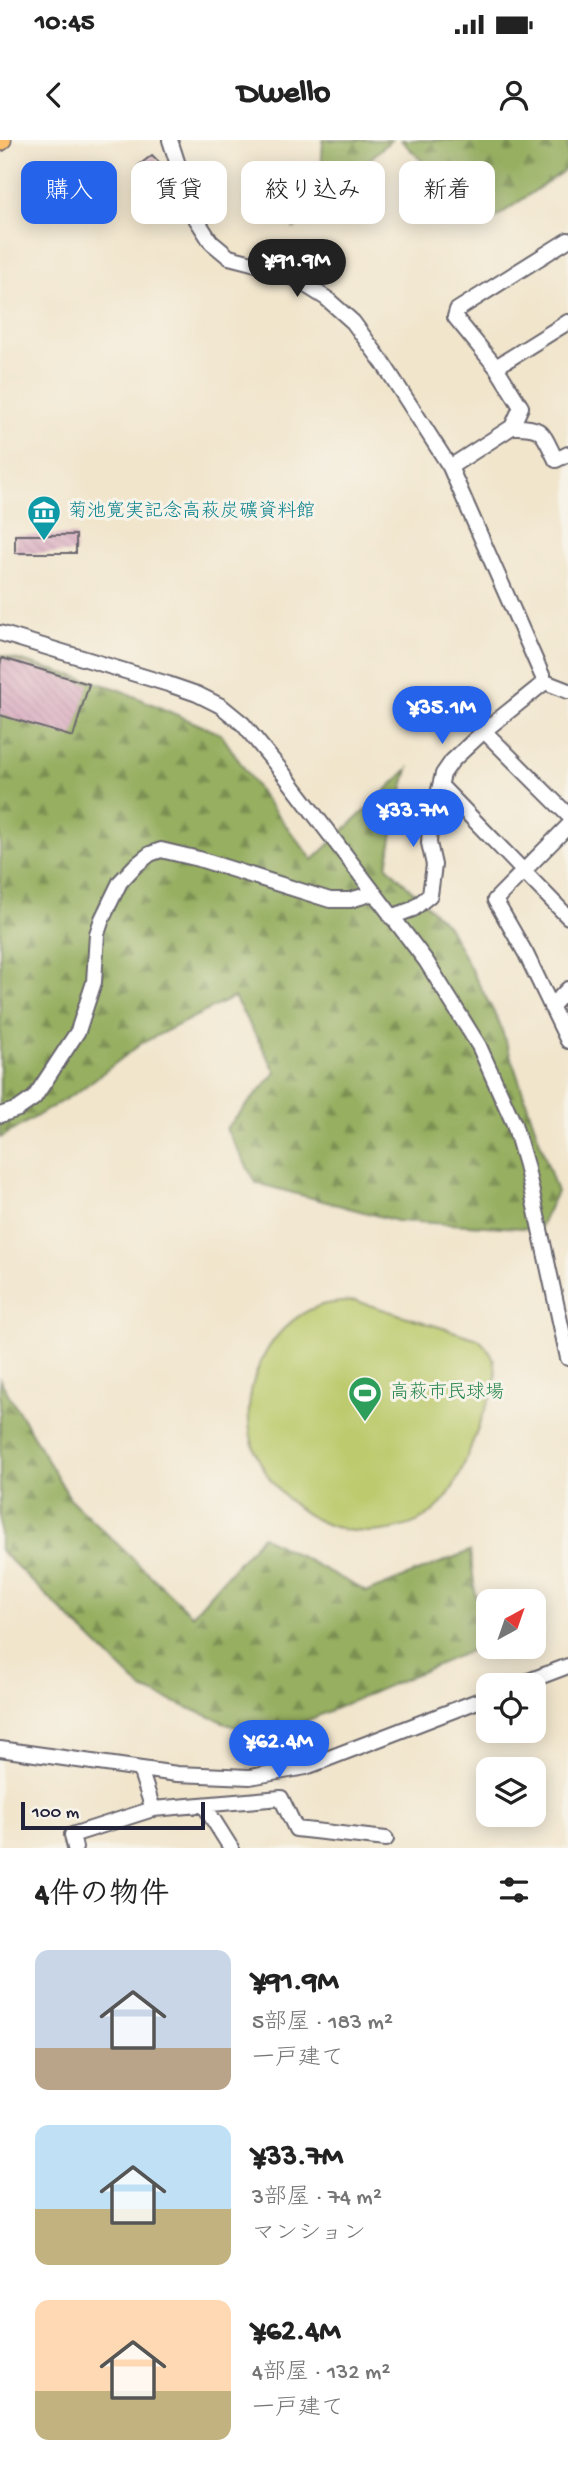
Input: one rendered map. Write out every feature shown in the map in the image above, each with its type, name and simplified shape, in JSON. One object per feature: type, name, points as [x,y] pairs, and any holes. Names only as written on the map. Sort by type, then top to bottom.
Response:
[{"type":"street","points":[[170,140],[195,217],[211,242],[229,257],[283,271],[326,298],[353,322],[383,363],[450,467],[545,682],[568,691]]},
{"type":"street","points":[[512,427],[521,407],[496,367],[455,317],[457,310],[568,240]]},
{"type":"street","points":[[496,367],[568,322]]},
{"type":"street","points":[[450,467],[512,427],[533,426],[541,431],[556,460],[568,454]]},
{"type":"street","points":[[0,633],[197,694],[221,706],[243,724],[262,747],[426,961],[472,1035],[514,1124],[526,1165],[568,1358]]},
{"type":"street","points":[[391,917],[413,909],[430,895],[434,865],[429,843],[430,826],[443,774],[452,761],[484,731],[545,682]]},
{"type":"street","points":[[484,731],[568,815]]},
{"type":"street","points":[[440,785],[568,917]]},
{"type":"street","points":[[568,826],[495,900],[526,954],[568,1041]]},
{"type":"street","points":[[0,1115],[18,1109],[34,1098],[78,1031],[94,982],[97,934],[102,919],[120,882],[150,854],[161,850],[199,859],[330,900],[350,900],[374,893]]},
{"type":"street","points":[[551,1007],[568,989]]},
{"type":"street","points":[[546,1675],[568,1666]]},
{"type":"street","points":[[0,1749],[177,1774],[250,1777],[306,1767],[476,1702]]},
{"type":"street","points":[[140,1769],[153,1809]]},
{"type":"street","points":[[75,1848],[72,1835],[153,1809],[281,1798],[296,1829],[386,1839]]},
{"type":"street","points":[[204,1805],[231,1848]]},
{"type":"green space","points":[[323,140],[391,140],[368,161],[322,161]]},
{"type":"green space","points":[[401,140],[568,140],[568,168],[495,218],[495,161],[422,161]]},
{"type":"green space","points":[[0,655],[115,688],[221,734],[262,795],[313,860],[408,769],[398,805],[387,866],[448,926],[499,1022],[557,1192],[539,1229],[397,1221],[256,1183],[226,1129],[276,1072],[234,997],[142,1043],[79,1091],[0,1138]]},
{"type":"green space","name":"高萩市民球場","points":[[356,1301],[478,1339],[493,1358],[496,1368],[490,1398],[461,1470],[446,1498],[417,1522],[401,1528],[373,1532],[323,1523],[296,1506],[266,1473],[250,1432],[252,1388],[269,1347],[283,1330],[300,1316],[319,1306]]},
{"type":"green space","points":[[0,1380],[71,1500],[192,1615],[262,1536],[367,1592],[470,1551],[476,1598],[476,1649],[264,1739],[142,1689],[0,1550]]},
{"type":"building","points":[[152,155],[158,161],[144,161]]},
{"type":"building","points":[[15,535],[76,535],[76,553],[15,553]]},
{"type":"building","points":[[2,658],[89,684],[73,737],[0,715]]},
{"type":"place","name":"菊池寛実記念高萩炭礦資料館","points":[[44,542]]},
{"type":"place","name":"高萩市民球場","points":[[365,1423]]}]
